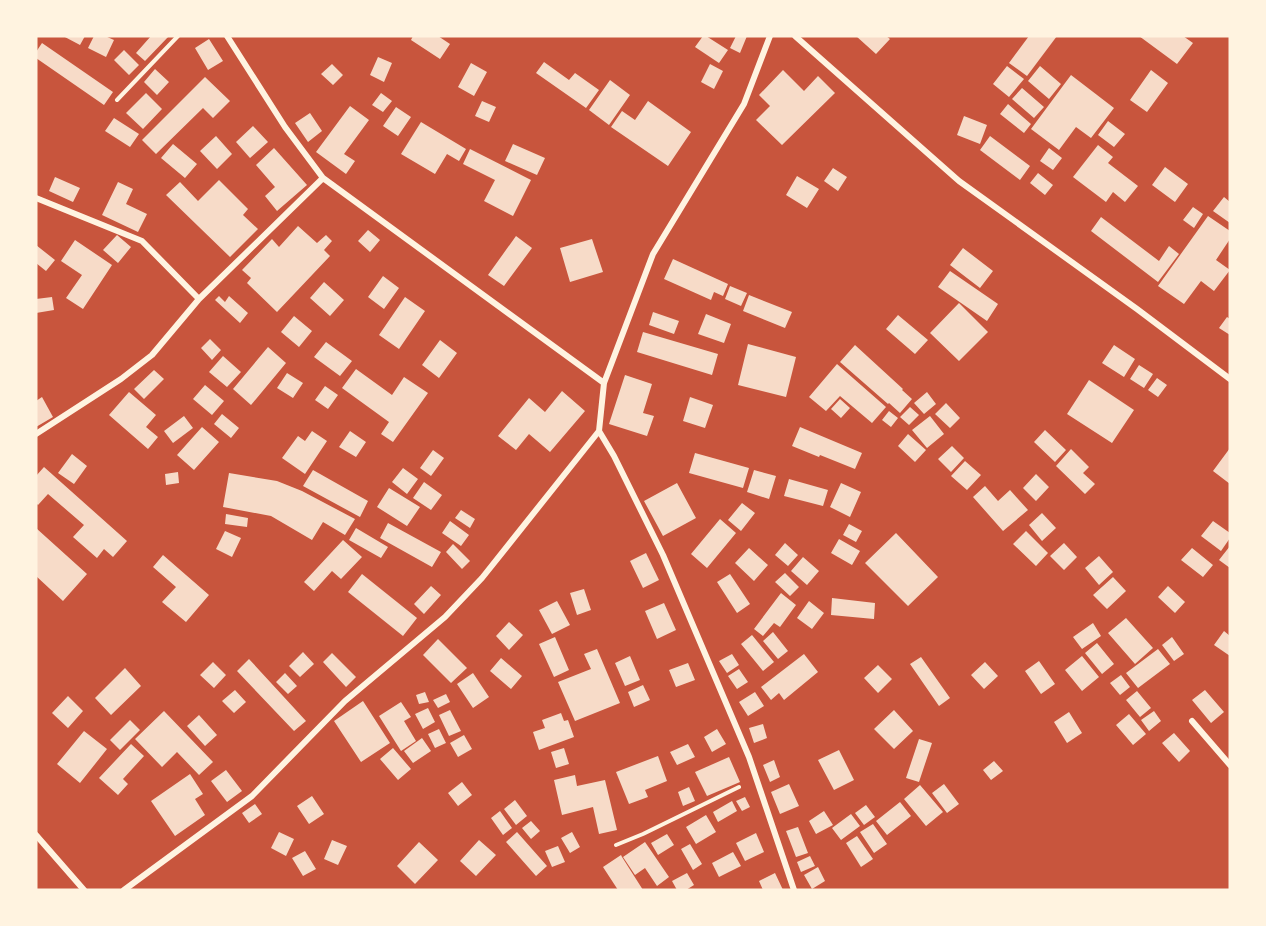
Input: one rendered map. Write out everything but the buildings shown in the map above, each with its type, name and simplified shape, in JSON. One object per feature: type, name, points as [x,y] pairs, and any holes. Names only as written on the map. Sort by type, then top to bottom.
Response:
[{"type":"street","points":[[227,36],[285,128],[322,178],[604,383]]},
{"type":"street","points":[[124,890],[252,796],[345,701],[445,617],[483,578],[599,431],[604,383],[653,254],[744,104],[770,36]]},
{"type":"street","points":[[795,36],[959,182],[1137,309],[1230,379]]},
{"type":"street","points":[[36,434],[121,379],[152,355],[199,299],[322,178]]},
{"type":"street","points":[[36,198],[142,241],[199,299]]},
{"type":"street","points":[[599,431],[614,456],[663,555],[749,757],[794,890]]},
{"type":"street","points":[[1192,721],[1230,765]]},
{"type":"street","points":[[36,835],[84,890]]},
{"type":"path","points":[[117,99],[178,36]]},
{"type":"path","points":[[616,845],[756,779]]}]
